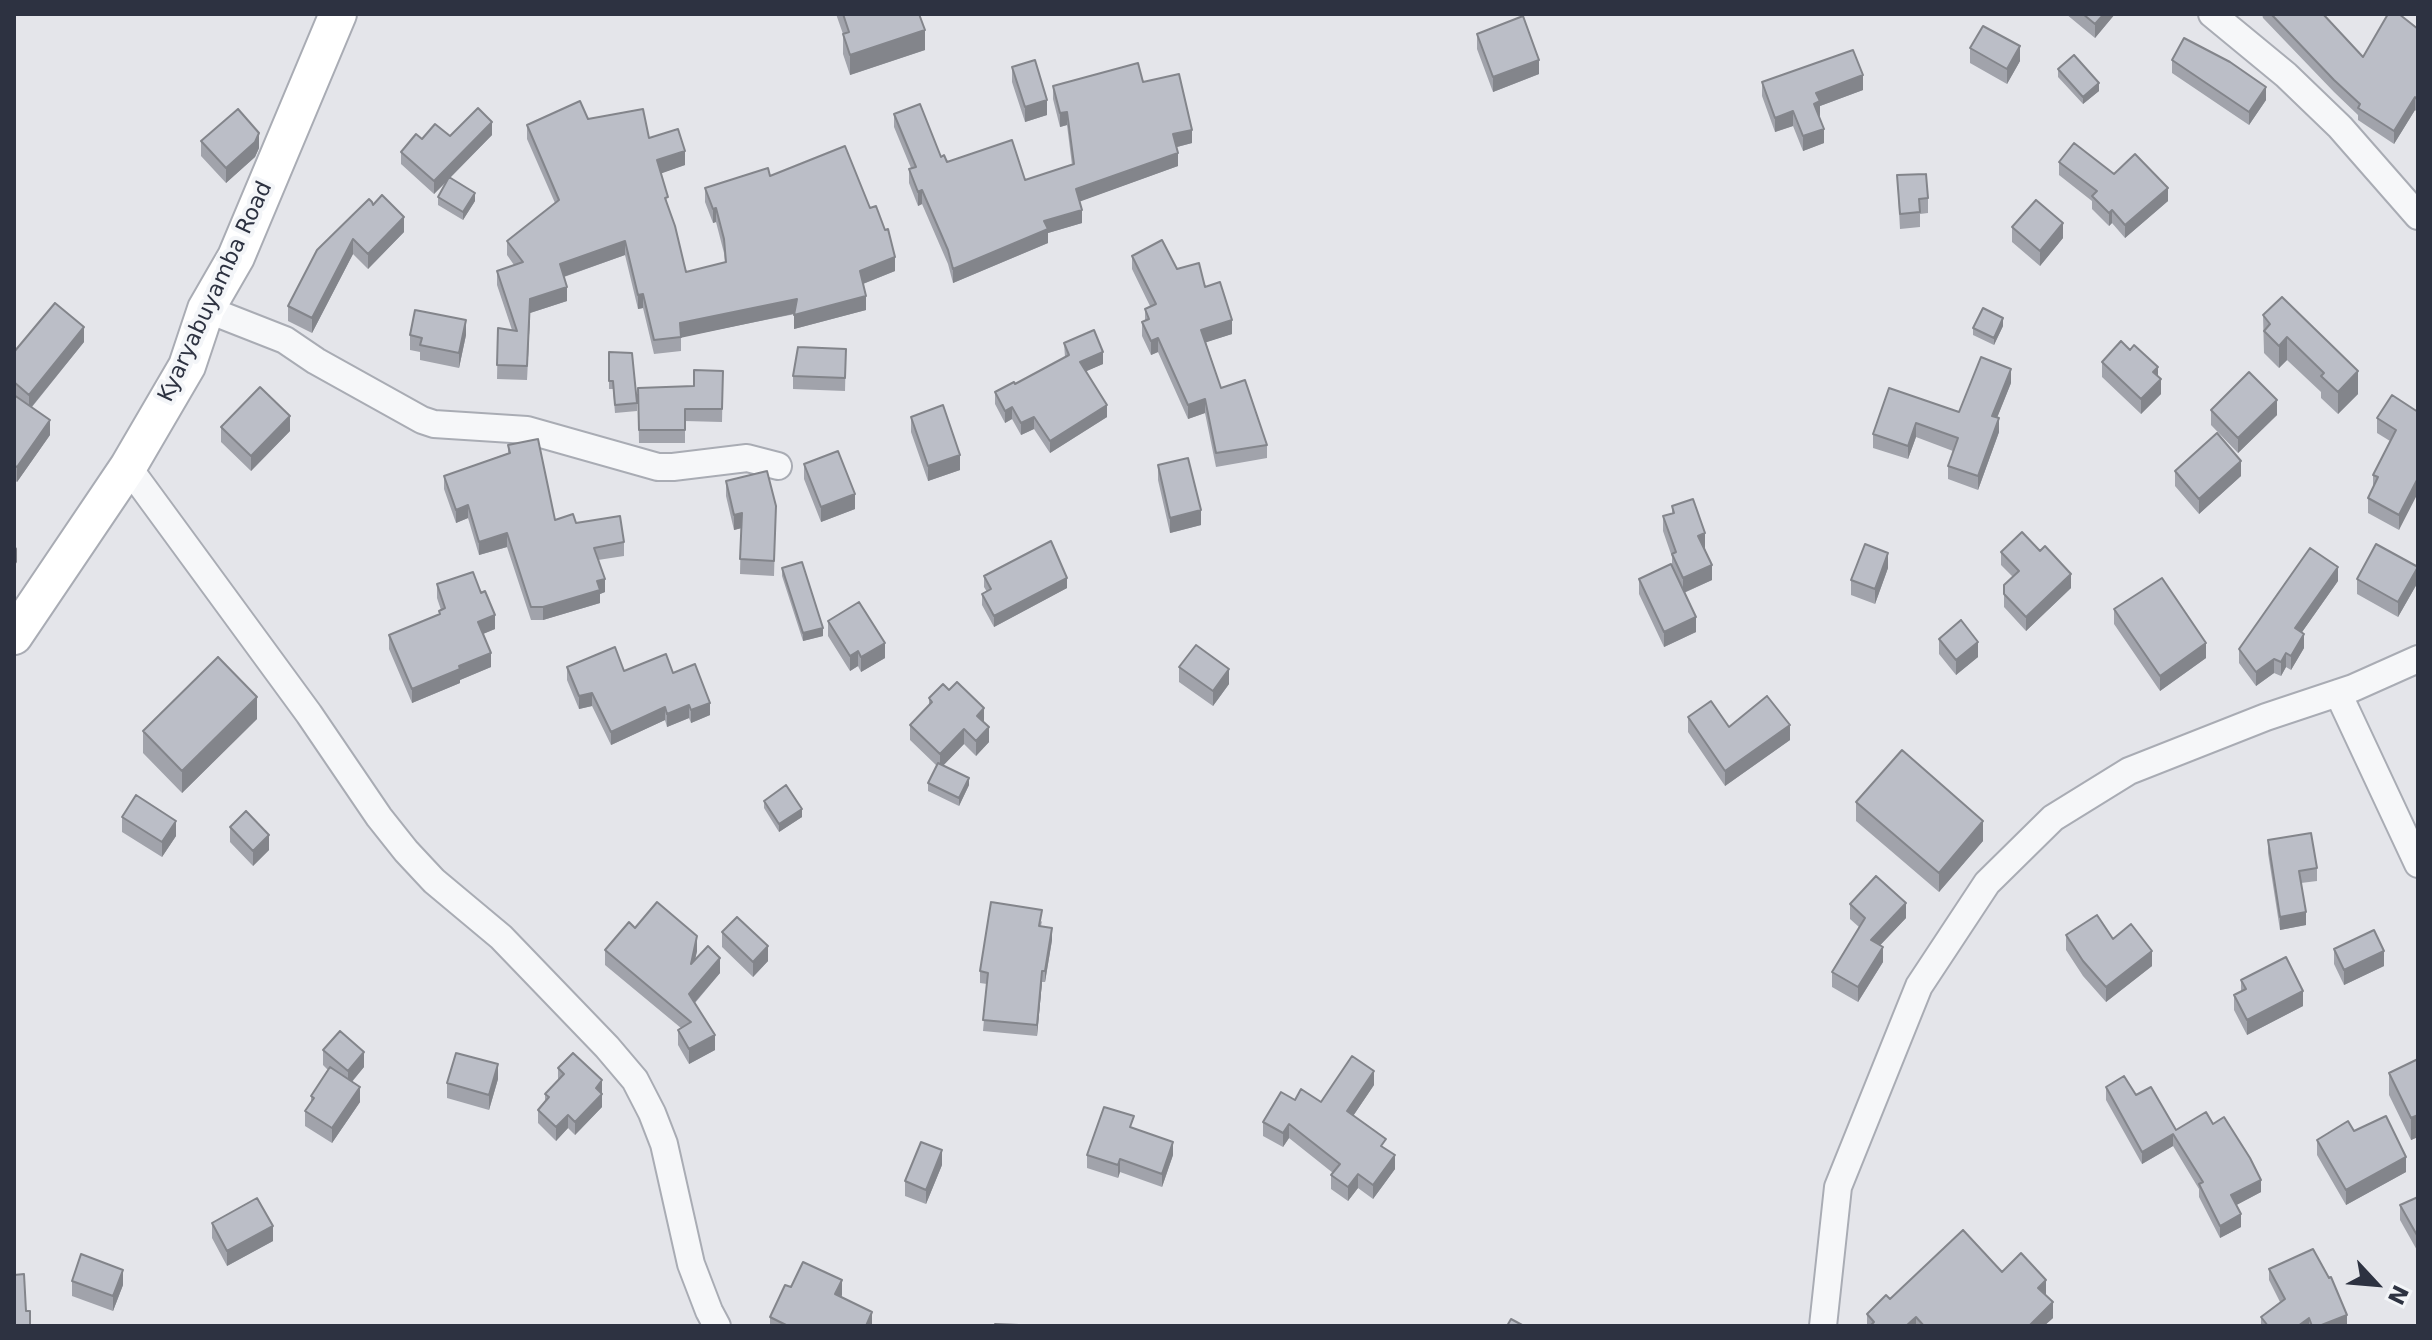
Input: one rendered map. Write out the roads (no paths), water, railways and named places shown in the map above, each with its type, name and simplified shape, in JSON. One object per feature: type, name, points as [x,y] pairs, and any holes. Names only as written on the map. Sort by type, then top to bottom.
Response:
[{"type":"street","name":"Kyaryabuyamba Road","points":[[14,636],[128,467],[187,366],[206,309],[236,257],[338,14]]},
{"type":"street","points":[[2212,14],[2286,75],[2340,127],[2418,216]]},
{"type":"street","points":[[206,309],[285,340],[316,361],[434,424],[527,430],[658,467],[747,458],[778,466]]},
{"type":"street","points":[[128,467],[406,851],[434,881],[501,937],[635,1080],[664,1144],[691,1264],[717,1326]]},
{"type":"street","points":[[1823,1326],[1838,1187],[1919,986],[1987,883],[2053,818],[2129,771],[2266,717],[2338,693],[2418,659]]},
{"type":"street","points":[[2338,693],[2418,864]]}]
